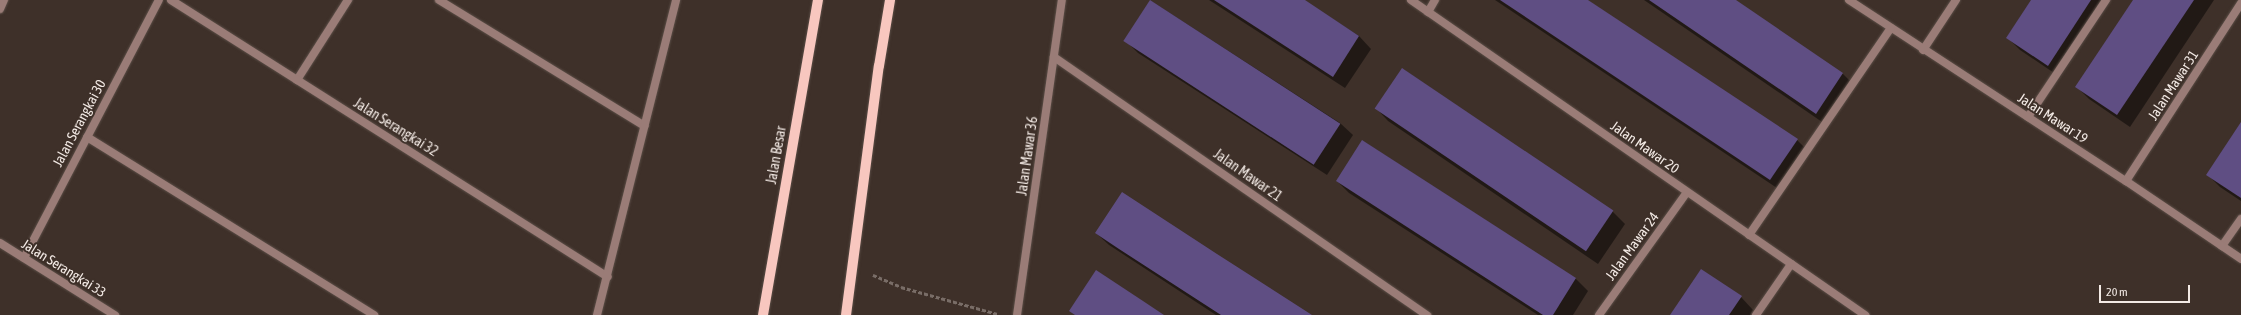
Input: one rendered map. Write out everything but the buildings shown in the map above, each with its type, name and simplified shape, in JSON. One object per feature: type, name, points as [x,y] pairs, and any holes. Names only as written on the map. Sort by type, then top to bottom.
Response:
[{"type":"main road","name":"Jalan Besar","points":[[763,315],[818,0]]},
{"type":"main road","points":[[846,315],[878,66],[890,0]]},
{"type":"street","points":[[0,9],[4,0]]},
{"type":"street","name":"Jalan Serangkai 30","points":[[24,258],[158,0]]},
{"type":"street","name":"Jalan Serangkai 32","points":[[171,0],[608,277]]},
{"type":"street","points":[[297,80],[348,0]]},
{"type":"street","points":[[439,0],[645,126]]},
{"type":"street","points":[[597,315],[608,277],[676,0]]},
{"type":"street","name":"Jalan Mawar 36","points":[[1017,315],[1062,0]]},
{"type":"street","name":"Jalan Mawar 20","points":[[1411,0],[1865,315]]},
{"type":"street","points":[[1428,12],[1435,0]]},
{"type":"street","name":"Jalan Mawar 19","points":[[1849,0],[1923,50],[2126,181],[2241,259]]},
{"type":"street","points":[[1923,50],[1956,0]]},
{"type":"street","points":[[2028,117],[2106,0]]},
{"type":"street","name":"Jalan Mawar 31","points":[[2126,181],[2241,3]]},
{"type":"street","points":[[1749,235],[1891,28]]},
{"type":"street","name":"Jalan Mawar 21","points":[[1054,57],[1427,315]]},
{"type":"street","points":[[87,137],[374,315]]},
{"type":"street","name":"Jalan Mawar 24","points":[[1599,315],[1687,192]]},
{"type":"street","points":[[2222,246],[2241,219]]},
{"type":"street","name":"Jalan Serangkai 33","points":[[0,243],[115,315]]},
{"type":"street","points":[[1756,315],[1791,264]]},
{"type":"path","points":[[852,267],[901,287],[1002,315]]}]
